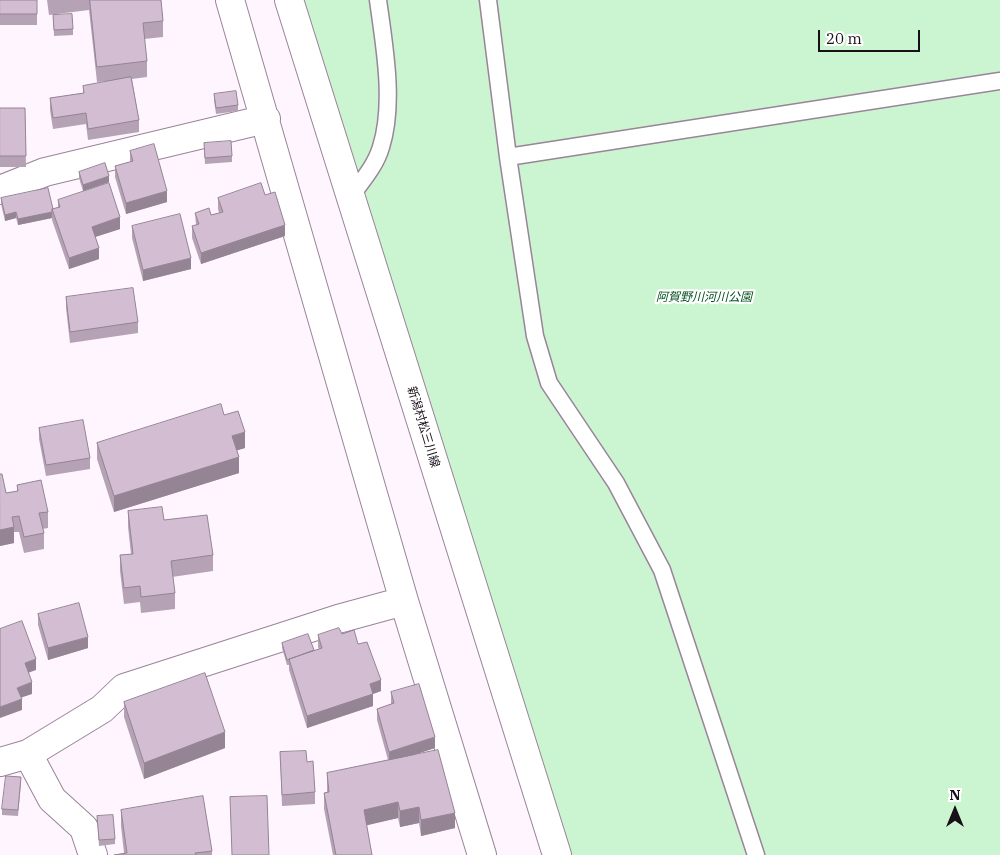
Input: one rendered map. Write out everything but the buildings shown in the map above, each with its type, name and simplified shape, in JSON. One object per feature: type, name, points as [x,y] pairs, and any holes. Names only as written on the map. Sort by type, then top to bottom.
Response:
[{"type":"street","points":[[230,0],[404,601],[482,855]]},
{"type":"street","name":"新潟村松三川線","points":[[289,0],[557,855]]},
{"type":"street","points":[[0,190],[45,172],[266,119]]},
{"type":"street","points":[[0,762],[28,754],[102,709],[124,688],[338,619],[404,601]]},
{"type":"street","points":[[28,754],[52,799],[84,828],[92,855]]},
{"type":"lane","points":[[351,196],[372,166],[382,146],[387,108],[385,55],[378,0]]},
{"type":"lane","points":[[488,0],[508,157],[535,336],[549,383],[616,483],[662,570],[756,855]]},
{"type":"lane","points":[[508,157],[1000,81]]},
{"type":"green space","name":"阿賀野川河川公園","points":[[289,0],[1000,0],[1000,855],[571,855],[469,532]]}]
